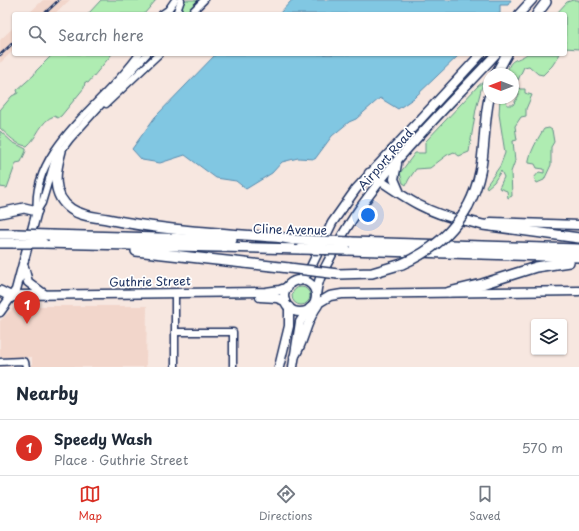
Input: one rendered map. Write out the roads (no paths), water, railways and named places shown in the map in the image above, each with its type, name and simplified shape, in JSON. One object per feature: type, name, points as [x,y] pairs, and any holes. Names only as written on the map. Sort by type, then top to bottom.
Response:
[{"type":"highway","points":[[538,12],[547,1]]},
{"type":"highway","points":[[499,68],[506,56]]},
{"type":"highway","points":[[81,244],[338,274],[372,273],[402,264],[422,254],[441,240],[454,226],[468,206],[476,189],[482,167],[488,104]]},
{"type":"highway","points":[[61,152],[55,174],[56,185],[63,201],[76,212],[158,228],[295,240]]},
{"type":"highway","points":[[0,213],[24,208],[37,211]]},
{"type":"highway","points":[[468,221],[483,225],[579,238]]},
{"type":"highway","name":"Cline Avenue","points":[[0,234],[16,239],[81,244],[301,249],[349,246],[579,249]]},
{"type":"highway","name":"Cline Avenue","points":[[0,244],[16,239],[49,235],[264,241],[295,240],[349,246],[579,257]]},
{"type":"highway","points":[[448,292],[482,284],[536,267],[579,261]]},
{"type":"highway","points":[[0,291],[12,297]]},
{"type":"main road","points":[[521,12],[532,0]]},
{"type":"main road","name":"Airport Road","points":[[300,281],[308,273],[336,216],[369,173],[479,56]]},
{"type":"main road","name":"Airport Road","points":[[318,298],[320,278],[345,229],[380,180],[494,56]]},
{"type":"main road","points":[[399,160],[394,172],[394,179],[402,195]]},
{"type":"main road","points":[[369,173],[402,195],[434,213],[468,221],[579,226]]},
{"type":"main road","points":[[0,312],[16,290],[37,211]]},
{"type":"main road","points":[[23,262],[28,282],[44,294]]},
{"type":"main road","points":[[279,367],[289,326],[285,292],[292,283],[300,281],[311,285],[318,298]]},
{"type":"main road","name":"Guthrie Street","points":[[12,297],[24,300],[83,296],[266,292],[288,287]]},
{"type":"main road","points":[[293,367],[300,322],[308,309],[318,298],[342,294],[579,291]]},
{"type":"main road","name":"Guthrie Street","points":[[12,297],[44,294],[175,298],[268,297],[287,304]]},
{"type":"main road","points":[[294,357],[298,352],[308,320],[318,298]]},
{"type":"main road","points":[[287,304],[298,312],[308,309]]},
{"type":"street","points":[[165,12],[175,0]]},
{"type":"street","points":[[177,12],[180,0]]},
{"type":"street","points":[[192,12],[204,0]]},
{"type":"street","points":[[198,12],[209,0]]},
{"type":"street","points":[[37,211],[36,201],[44,172],[55,149],[138,56]]},
{"type":"street","points":[[37,211],[42,203],[53,162],[84,124],[145,56]]},
{"type":"street","points":[[84,124],[140,74],[157,56]]},
{"type":"street","points":[[175,298],[175,367]]},
{"type":"street","points":[[175,332],[233,332],[234,367]]},
{"type":"street","points":[[0,362],[26,364]]},
{"type":"water","points":[[292,0],[511,0],[508,5],[500,5],[500,12],[281,12]]},
{"type":"water","points":[[214,56],[458,56],[414,98],[398,109],[380,98],[356,119],[349,122],[332,136],[315,159],[298,158],[282,162],[272,173],[246,189],[236,181],[216,178],[185,155],[160,163],[142,160],[132,149],[155,117]]},
{"type":"railway","points":[[46,12],[59,0]]},
{"type":"railway","points":[[0,55],[12,44]]},
{"type":"place","name":"Speedy Wash","points":[[27,324]]}]
